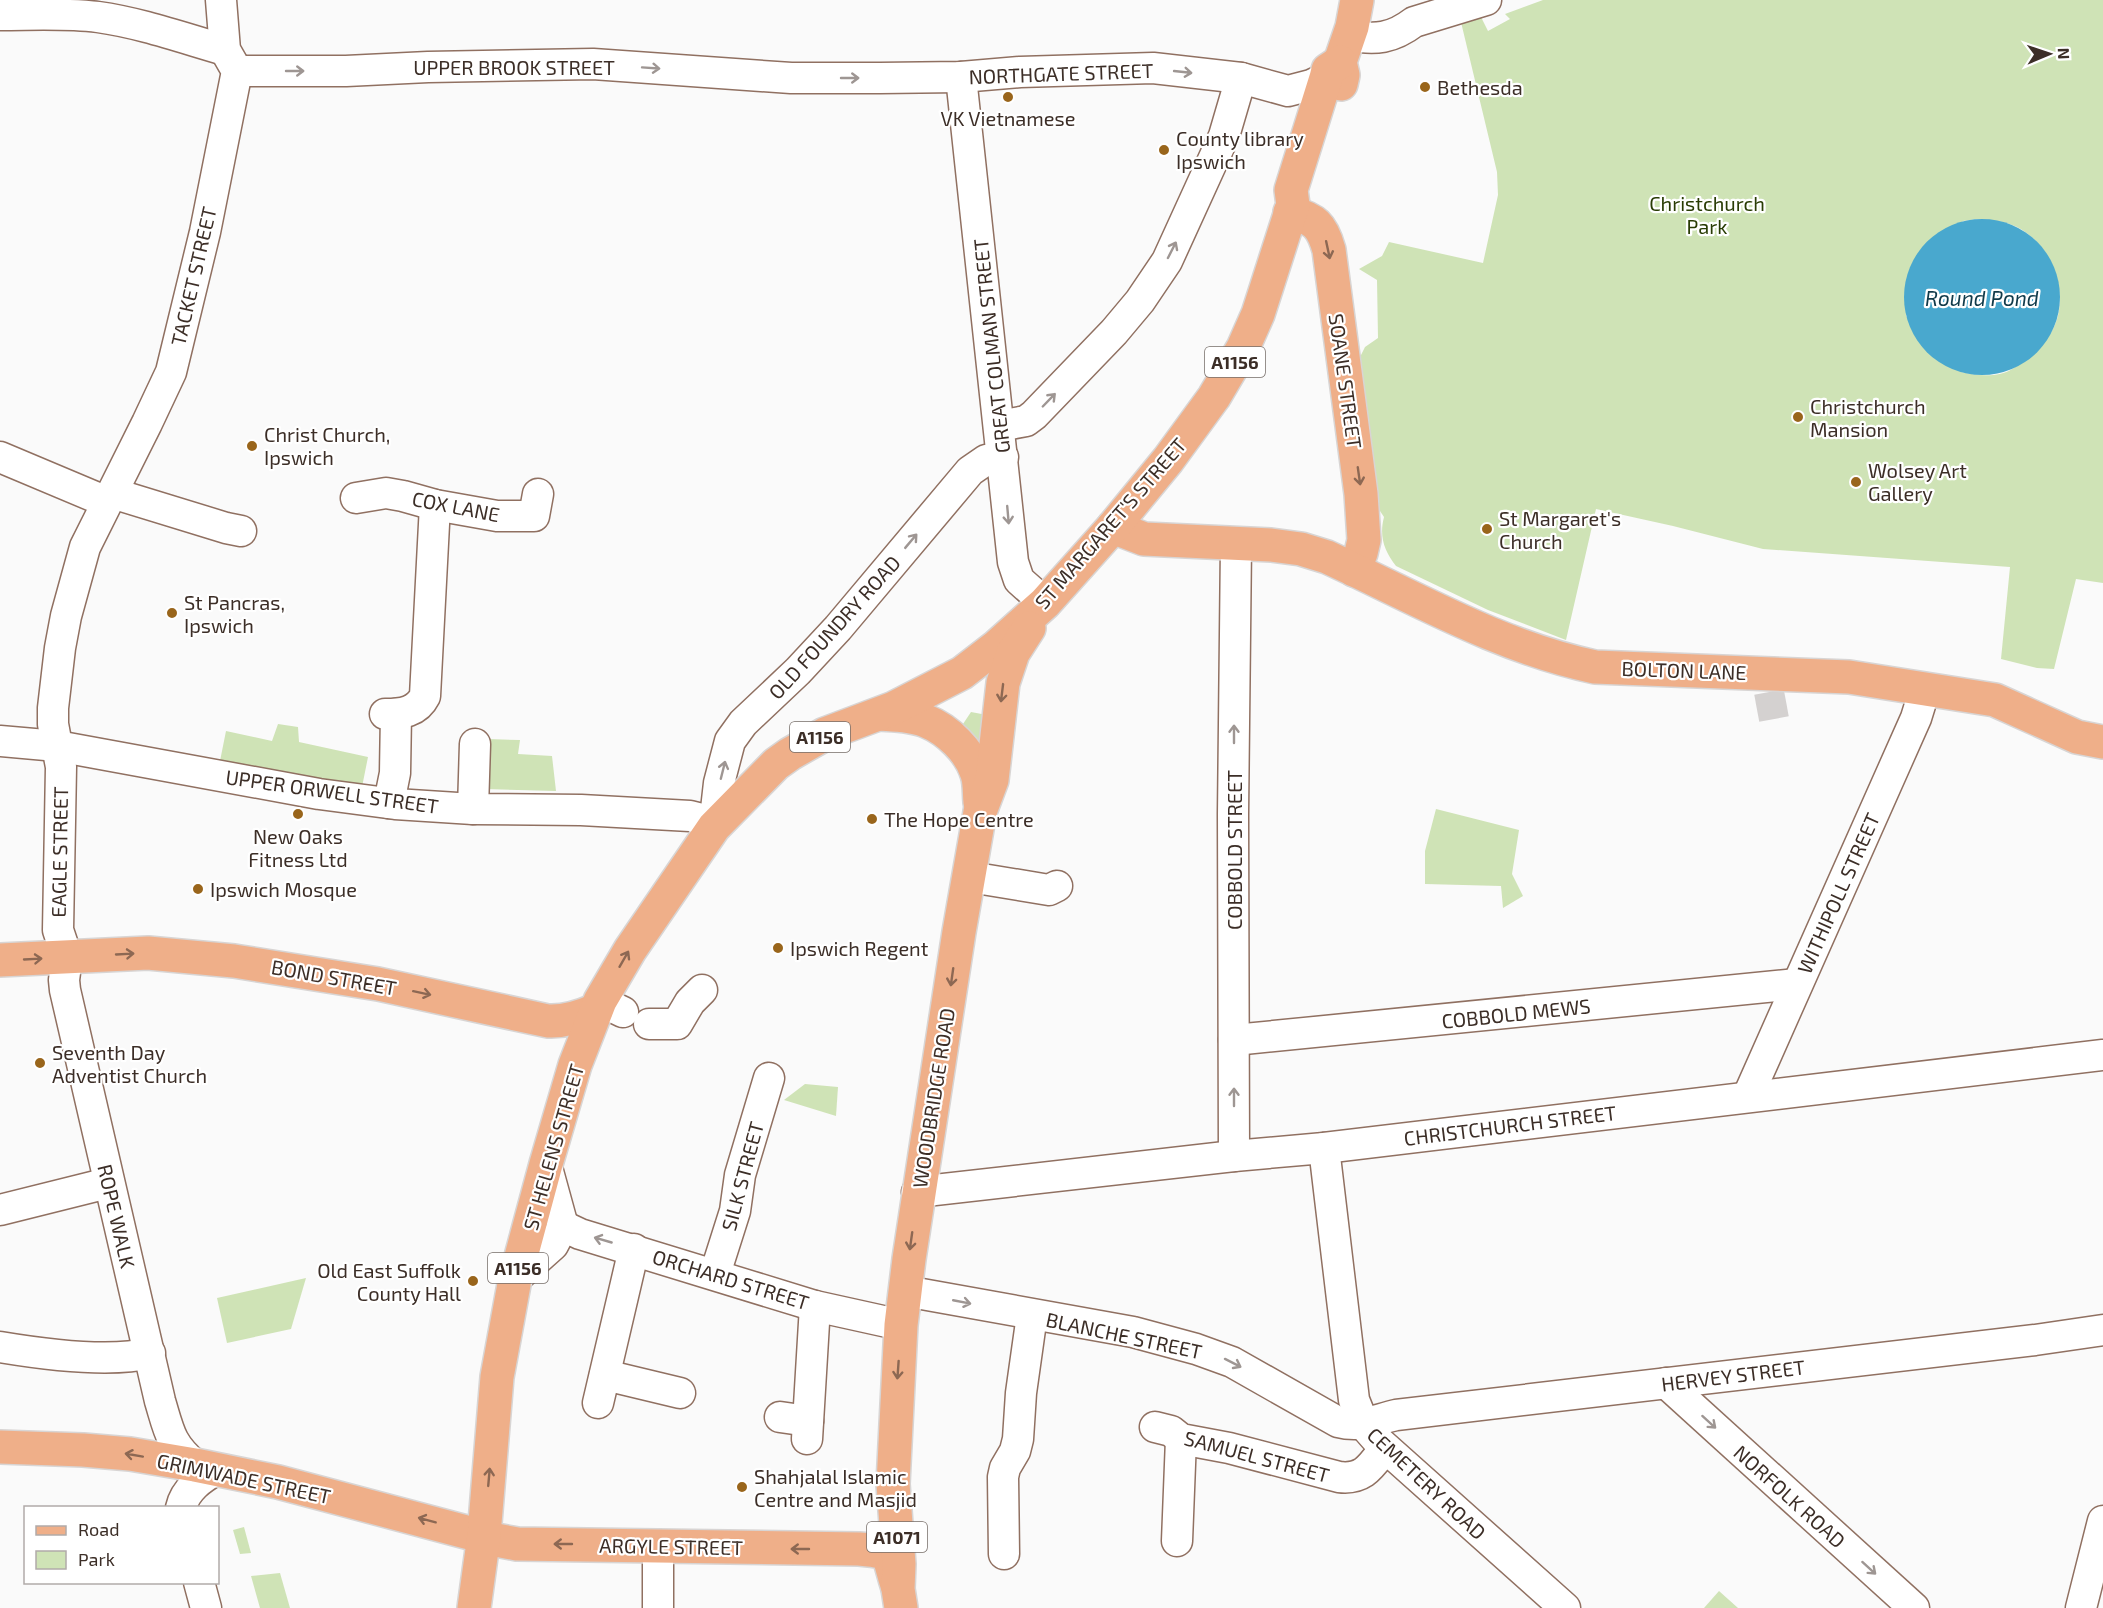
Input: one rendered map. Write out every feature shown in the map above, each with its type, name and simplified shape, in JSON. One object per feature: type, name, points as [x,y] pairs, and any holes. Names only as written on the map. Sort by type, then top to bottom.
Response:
[{"type":"main road","name":"A1156","points":[[1291,209],[1304,199],[1343,75],[1346,36]]},
{"type":"main road","name":"ST MARGARET'S STREET","points":[[714,827],[766,773],[790,754],[825,734],[880,714],[962,673],[997,646],[1045,603],[1113,527],[1168,460],[1214,397],[1243,348],[1258,314],[1291,209]]},
{"type":"main road","name":"SOANE STREET","points":[[1291,209],[1313,221],[1322,229],[1329,250],[1361,494],[1364,540],[1354,570]]},
{"type":"main road","name":"BOLTON LANE","points":[[1113,527],[1144,539],[1271,545],[1301,549],[1327,557],[1478,628],[1563,660],[1595,667],[1768,682],[1849,677],[1995,700],[2101,748]]},
{"type":"main road","name":"WOODBRIDGE ROAD","points":[[900,1599],[893,1484],[901,1325],[917,1192],[980,812],[992,780],[1003,683],[1013,653],[1045,603]]},
{"type":"main road","name":"A1156","points":[[880,714],[925,720],[943,730],[960,746],[969,756],[977,773],[980,812]]},
{"type":"main road","name":"ST HELENS STREET","points":[[474,1608],[484,1535],[497,1377],[515,1279],[575,1065],[617,1012],[630,950],[714,827]]},
{"type":"main road","name":"BOND STREET","points":[[0,960],[148,953],[234,961],[378,984],[548,1021],[617,1012]]},
{"type":"main road","name":"GRIMWADE STREET","points":[[0,1447],[83,1449],[130,1454],[206,1467],[278,1482],[484,1535]]},
{"type":"main road","points":[[859,1549],[887,1527],[890,1521],[893,1484]]},
{"type":"main road","name":"ARGYLE STREET","points":[[484,1535],[517,1544],[859,1549]]},
{"type":"main road","name":"A1071","points":[[859,1549],[886,1553],[900,1599]]},
{"type":"street","name":"TACKET STREET","points":[[57,746],[53,724],[54,689],[66,616],[85,547],[171,372],[206,232],[231,60],[221,0]]},
{"type":"street","points":[[1346,36],[1383,38],[1405,29],[1414,22],[1486,0]]},
{"type":"street","name":"UPPER BROOK STREET","points":[[0,15],[97,17],[141,25],[231,60],[346,71],[417,67],[593,64],[791,78]]},
{"type":"street","name":"NORTHGATE STREET","points":[[791,78],[961,77],[1020,72],[1153,68],[1241,78],[1288,91],[1311,86],[1346,36]]},
{"type":"street","name":"GREAT COLMAN STREET","points":[[961,77],[1015,571],[1024,586],[1045,603]]},
{"type":"street","points":[[999,426],[1026,421],[1034,415],[1114,332],[1152,284],[1176,242],[1224,136],[1241,78]]},
{"type":"street","points":[[0,457],[109,497],[241,531]]},
{"type":"street","name":"OLD FOUNDRY ROAD","points":[[714,827],[719,783],[730,741],[742,723],[798,671],[838,628],[970,471],[986,460],[1003,457]]},
{"type":"street","name":"COX LANE","points":[[356,498],[386,493],[435,506],[502,517],[534,516],[538,494]]},
{"type":"street","points":[[389,803],[395,772],[391,714],[413,710],[425,696],[435,506]]},
{"type":"street","name":"COBBOLD STREET","points":[[1234,1156],[1233,814],[1236,544]]},
{"type":"street","name":"WITHIPOLL STREET","points":[[1748,1096],[1916,718],[1925,689]]},
{"type":"street","name":"UPPER ORWELL STREET","points":[[0,741],[57,746],[319,794],[389,803],[473,809],[581,810],[690,816],[702,819],[714,827]]},
{"type":"street","points":[[473,809],[475,744]]},
{"type":"street","name":"EAGLE STREET","points":[[57,746],[61,778],[58,930],[67,957]]},
{"type":"street","points":[[970,877],[1049,890],[1057,886]]},
{"type":"street","name":"ROPE WALK","points":[[67,957],[65,990],[108,1183],[169,1432],[177,1448],[206,1467]]},
{"type":"street","name":"COBBOLD MEWS","points":[[1234,1040],[1797,984]]},
{"type":"street","points":[[617,1012],[677,1024],[690,1002],[702,990]]},
{"type":"street","name":"CHRISTCHURCH STREET","points":[[917,1192],[1324,1148],[2103,1055]]},
{"type":"street","name":"SILK STREET","points":[[715,1274],[735,1211],[740,1175],[769,1078]]},
{"type":"street","name":"CEMETERY ROAD","points":[[1324,1148],[1354,1400],[1364,1425],[1385,1448],[1565,1608]]},
{"type":"street","points":[[515,1279],[554,1245],[563,1226],[546,1164]]},
{"type":"street","points":[[0,1210],[108,1183]]},
{"type":"street","name":"ORCHARD STREET","points":[[563,1226],[580,1234],[815,1306],[901,1325]]},
{"type":"street","points":[[634,1249],[602,1389],[680,1393]]},
{"type":"street","name":"BLANCHE STREET","points":[[905,1291],[1133,1332],[1196,1349],[1232,1362],[1338,1422],[1364,1425]]},
{"type":"street","points":[[798,1426],[815,1306]]},
{"type":"street","points":[[1004,1554],[1003,1477],[1018,1439],[1021,1393],[1032,1315]]},
{"type":"street","name":"HERVEY STREET","points":[[1364,1425],[1396,1415],[2036,1340],[2103,1330]]},
{"type":"street","points":[[0,1347],[129,1359],[153,1366]]},
{"type":"street","name":"NORFOLK ROAD","points":[[1666,1383],[1914,1608]]},
{"type":"street","name":"SAMUEL STREET","points":[[1155,1427],[1171,1431],[1181,1439],[1229,1448],[1339,1477],[1351,1478],[1365,1471],[1385,1448]]},
{"type":"street","points":[[1177,1541],[1181,1439]]},
{"type":"street","points":[[182,1506],[190,1489],[203,1477],[206,1467]]},
{"type":"street","points":[[2090,1593],[2103,1521]]},
{"type":"street","points":[[658,1545],[658,1608]]},
{"type":"street","points":[[200,1584],[206,1608]]},
{"type":"green space","name":"Christchurch Park","points":[[1543,0],[2103,0],[2103,583],[2076,579],[2054,669],[2037,668],[2001,659],[2010,567],[1763,549],[1596,509],[1566,640],[1488,610],[1396,566],[1388,555],[1382,537],[1384,517],[1378,508],[1359,359],[1365,347],[1378,338],[1377,280],[1359,269],[1382,256],[1389,242],[1483,263],[1498,195],[1497,172],[1460,18],[1478,11],[1488,31],[1510,19],[1505,14]],"holes":[[[1977,219],[2002,222],[2017,227],[2040,245],[2055,271],[2060,300],[2053,329],[2046,338],[2014,368],[1988,375],[1961,372],[1906,316],[1905,289],[1963,221]]]},
{"type":"green space","points":[[971,712],[987,715],[982,748],[961,727]]},
{"type":"green space","points":[[278,724],[298,727],[299,742],[368,757],[362,787],[220,761],[226,731],[272,741]]},
{"type":"green space","points":[[488,739],[520,740],[518,754],[552,756],[556,791],[486,789]]},
{"type":"green space","points":[[1436,809],[1519,830],[1512,874],[1523,896],[1503,908],[1501,886],[1425,884],[1425,851]]},
{"type":"green space","points":[[805,1084],[838,1087],[836,1116],[784,1100]]},
{"type":"green space","points":[[306,1278],[291,1329],[227,1343],[217,1298]]},
{"type":"green space","points":[[244,1527],[251,1553],[240,1554],[233,1530]]},
{"type":"green space","points":[[280,1573],[290,1608],[260,1608],[251,1576]]},
{"type":"green space","points":[[1719,1591],[1738,1608],[1704,1608]]},
{"type":"water","name":"Round Pond","points":[[1982,219],[2012,225],[2037,242],[2054,267],[2060,297],[2054,327],[2037,352],[2012,369],[1982,375],[1952,369],[1927,352],[1910,327],[1904,297],[1910,267],[1927,242],[1952,225]]},
{"type":"tunnel","points":[[1769,692],[1774,719]]},
{"type":"place","name":"Bethesda","points":[[1425,87]]},
{"type":"place","name":"VK Vietnamese","points":[[1008,97]]},
{"type":"place","name":"County library Ipswich","points":[[1164,150]]},
{"type":"place","name":"Christchurch Mansion","points":[[1798,417]]},
{"type":"place","name":"Christ Church, Ipswich","points":[[252,446]]},
{"type":"place","name":"Wolsey Art Gallery","points":[[1856,482]]},
{"type":"place","name":"St Margaret's Church","points":[[1487,529]]},
{"type":"place","name":"St Pancras, Ipswich","points":[[172,613]]},
{"type":"place","name":"New Oaks Fitness Ltd","points":[[298,814]]},
{"type":"place","name":"The Hope Centre","points":[[872,819]]},
{"type":"place","name":"Ipswich Mosque","points":[[198,889]]},
{"type":"place","name":"Ipswich Regent","points":[[778,948]]},
{"type":"place","name":"Seventh Day Adventist Church","points":[[40,1063]]},
{"type":"place","name":"Old East Suffolk County Hall","points":[[473,1281]]},
{"type":"place","name":"Shahjalal Islamic Centre and Masjid","points":[[742,1487]]}]
